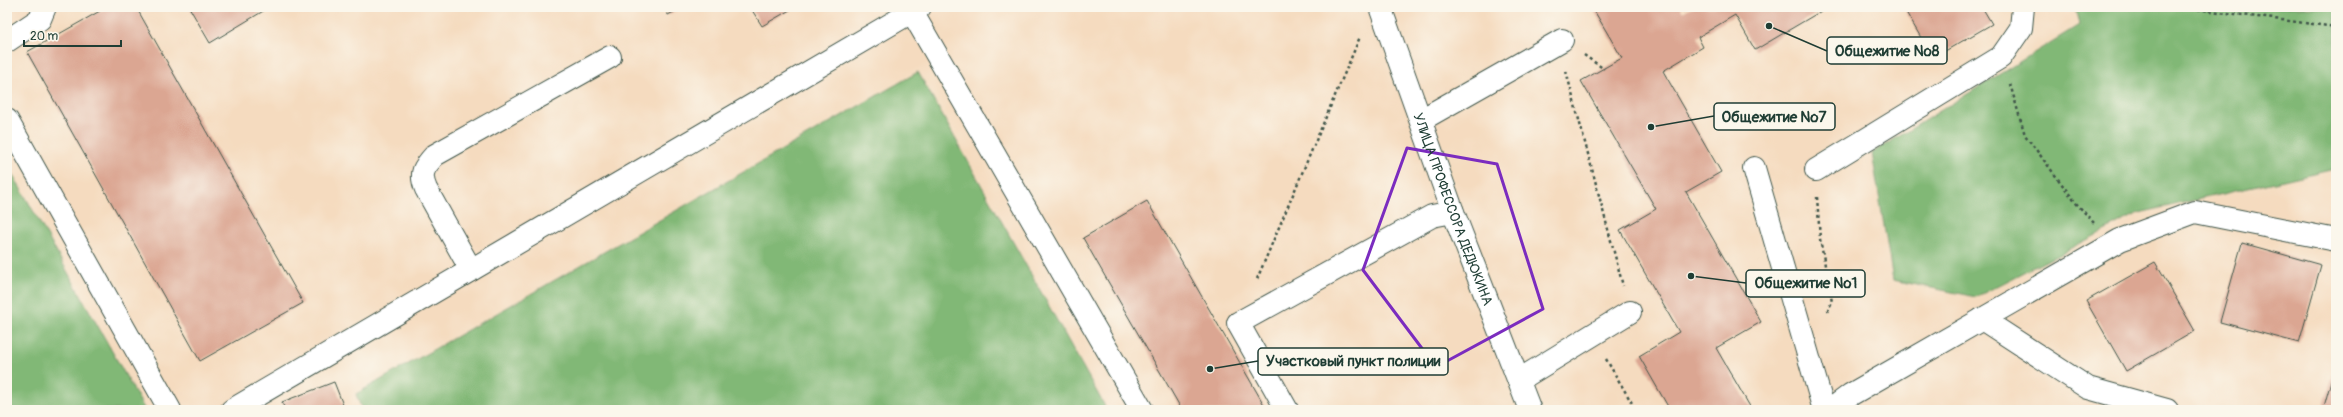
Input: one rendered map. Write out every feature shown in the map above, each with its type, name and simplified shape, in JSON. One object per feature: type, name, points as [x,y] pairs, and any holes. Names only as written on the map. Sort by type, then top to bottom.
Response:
[{"type":"street","points":[[7,41],[40,19],[45,7]]},
{"type":"street","name":"УЛИЦА ПРОФЕССОРА ДЕДЮКИНА","points":[[1380,7],[1453,212],[1530,410]]},
{"type":"street","points":[[1816,170],[2001,57],[2021,28],[2023,7]]},
{"type":"street","points":[[232,410],[265,402],[471,270],[916,9],[1142,410]]},
{"type":"street","points":[[1421,120],[1562,40]]},
{"type":"street","points":[[471,270],[426,189],[421,178],[424,167],[435,155],[610,57]]},
{"type":"street","points":[[7,120],[170,410]]},
{"type":"street","points":[[1754,168],[1824,410]]},
{"type":"street","points":[[1287,410],[1238,323],[1432,216],[1453,212]]},
{"type":"street","points":[[1830,410],[1850,395],[2113,244],[2195,212],[2336,240]]},
{"type":"street","points":[[1519,380],[1630,312]]},
{"type":"street","points":[[1982,319],[2088,388],[2167,410]]},
{"type":"path","points":[[2180,7],[2336,27]]},
{"type":"path","points":[[1238,323],[1363,32]]},
{"type":"path","points":[[1562,40],[1566,69],[1630,312]]},
{"type":"path","points":[[2001,57],[2025,135],[2076,203],[2113,244]]},
{"type":"path","points":[[1816,170],[1820,239],[1832,302],[1826,315]]},
{"type":"path","points":[[1592,334],[1636,410]]},
{"type":"highlighted area","points":[[1407,148],[1497,164],[1543,309],[1436,367],[1363,270]]},
{"type":"green space","points":[[2075,7],[2336,7],[2336,168],[2139,213],[1976,297],[1893,280],[1872,153],[2079,25]]},
{"type":"green space","points":[[918,72],[1107,410],[362,410],[356,394]]},
{"type":"green space","points":[[7,164],[145,410],[7,410]]},
{"type":"building","points":[[107,7],[136,7],[303,303],[200,361],[27,52]]},
{"type":"building","points":[[189,7],[270,7],[210,43]]},
{"type":"building","points":[[664,7],[683,7],[668,15]]},
{"type":"building","points":[[750,7],[795,7],[762,26]]},
{"type":"building","points":[[1592,7],[1680,7],[1683,12],[1691,7],[1828,7],[1755,50],[1735,15],[1698,37],[1703,47],[1663,71],[1721,172],[1686,192],[1761,322],[1716,348],[1752,410],[1670,410],[1639,356],[1679,332],[1620,230],[1656,209],[1581,81],[1622,58]]},
{"type":"building","points":[[1903,7],[1982,7],[1992,24],[1933,58]]},
{"type":"building","points":[[1147,201],[1267,410],[1182,410],[1083,238]]},
{"type":"building","points":[[2242,243],[2321,265],[2299,343],[2220,322]]},
{"type":"building","points":[[2155,262],[2195,331],[2126,371],[2086,301]]},
{"type":"building","points":[[2336,363],[2336,410],[2323,410]]},
{"type":"building","points":[[334,382],[345,410],[285,410],[282,402]]},
{"type":"place","name":"Общежитие №8","points":[[1769,26]]},
{"type":"place","name":"Общежитие №7","points":[[1651,127]]},
{"type":"place","name":"Общежитие №1","points":[[1691,276]]},
{"type":"place","name":"Участковый пункт полиции","points":[[1210,369]]}]
